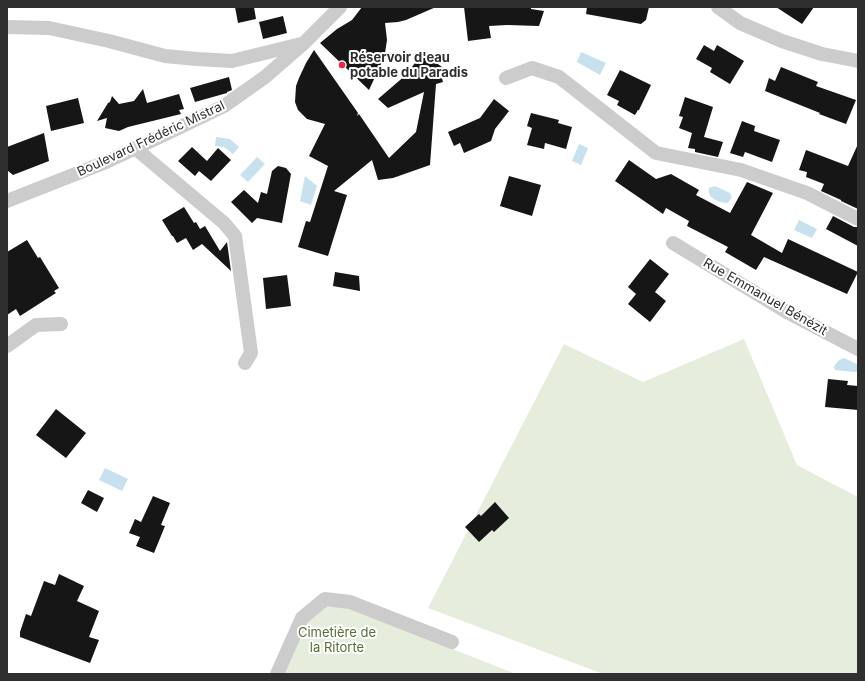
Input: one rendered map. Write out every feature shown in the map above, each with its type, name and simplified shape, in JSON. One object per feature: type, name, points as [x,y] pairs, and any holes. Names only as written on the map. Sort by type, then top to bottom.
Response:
[{"type":"street","name":"Boulevard Frédéric Mistral","points":[[7,201],[106,162],[224,106],[265,77],[303,44],[340,7]]},
{"type":"street","points":[[718,7],[740,23],[782,42],[822,54],[858,61]]},
{"type":"street","points":[[7,27],[49,28],[109,41],[165,56],[197,59],[232,60],[303,44]]},
{"type":"street","points":[[506,78],[532,68],[559,77],[656,153],[742,170],[807,193],[858,218]]},
{"type":"street","points":[[135,148],[224,224],[235,236],[251,353],[245,364]]},
{"type":"street","name":"Rue Emmanuel Bénézit","points":[[673,243],[786,312],[858,349]]},
{"type":"street","points":[[7,346],[36,325],[61,324]]},
{"type":"street","points":[[277,674],[302,618],[325,599],[350,602],[452,642]]},
{"type":"green space","points":[[744,339],[797,465],[858,497],[858,674],[603,674],[428,608],[564,344],[643,382]]},
{"type":"green space","name":"Cimetière de la Ritorte","points":[[326,606],[348,608],[516,674],[284,674],[307,621]]},
{"type":"water","points":[[581,52],[606,63],[600,75],[577,62]]},
{"type":"water","points":[[216,137],[230,139],[239,147],[233,154],[224,147],[215,146]]},
{"type":"water","points":[[579,144],[588,148],[581,165],[572,161]]},
{"type":"water","points":[[257,157],[265,164],[248,182],[240,175]]},
{"type":"water","points":[[305,176],[317,186],[311,205],[300,201]]},
{"type":"water","points":[[715,186],[730,193],[732,197],[728,203],[718,201],[710,195],[709,188]]},
{"type":"water","points":[[799,220],[817,229],[812,238],[794,230]]},
{"type":"water","points":[[844,358],[858,365],[858,370],[856,372],[835,370],[834,367],[837,362]]},
{"type":"water","points":[[105,468],[128,479],[122,491],[99,480]]},
{"type":"building","points":[[235,7],[254,7],[256,19],[238,23]]},
{"type":"building","points":[[362,7],[436,7],[406,20],[385,23],[387,40],[385,53],[369,90],[320,43],[337,29],[352,20]]},
{"type":"building","points":[[464,7],[531,7],[531,9],[544,11],[539,26],[489,26],[491,38],[468,41]]},
{"type":"building","points":[[587,7],[649,7],[646,20],[641,24],[586,14]]},
{"type":"building","points":[[776,7],[814,7],[802,24]]},
{"type":"building","points":[[283,16],[287,33],[263,39],[259,22]]},
{"type":"building","points":[[704,45],[714,51],[717,45],[744,61],[730,84],[710,72],[712,68],[696,59]]},
{"type":"building","points":[[314,50],[358,113],[357,116],[359,114],[389,158],[416,132],[424,92],[388,108],[378,99],[407,74],[422,53],[445,69],[441,75],[443,82],[436,84],[430,165],[393,178],[378,180],[372,160],[334,191],[347,195],[328,256],[298,247],[306,221],[310,222],[328,166],[309,156],[325,124],[307,119],[298,110],[295,102],[296,86],[306,63]]},
{"type":"building","points":[[781,67],[818,82],[816,86],[856,100],[846,124],[765,91],[769,78],[775,81]]},
{"type":"building","points":[[620,70],[651,85],[635,115],[617,105],[619,101],[607,95]]},
{"type":"building","points":[[229,77],[232,90],[227,93],[195,102],[190,88]]},
{"type":"building","points":[[143,89],[147,103],[179,94],[184,109],[179,110],[181,114],[128,127],[119,131],[105,128],[107,118],[97,121],[110,102],[112,96],[119,104],[134,101]]},
{"type":"building","points":[[685,97],[713,107],[704,137],[723,142],[718,157],[695,152],[695,149],[688,148],[692,133],[679,128],[683,117],[679,116]]},
{"type":"building","points":[[78,98],[84,123],[51,131],[46,106]]},
{"type":"building","points":[[494,99],[509,111],[495,129],[491,141],[464,153],[460,143],[454,146],[448,132],[480,118]]},
{"type":"building","points":[[531,113],[559,120],[558,123],[572,127],[566,149],[545,143],[544,149],[527,145],[532,128],[527,126]]},
{"type":"building","points":[[742,121],[755,126],[754,131],[780,140],[772,162],[745,152],[743,157],[730,153]]},
{"type":"building","points":[[44,133],[49,161],[13,175],[7,170],[7,147]]},
{"type":"building","points":[[858,144],[858,209],[821,191],[824,184],[806,177],[807,172],[799,170],[806,150],[848,166]]},
{"type":"building","points":[[192,147],[207,161],[218,148],[231,160],[211,181],[199,171],[195,176],[178,161]]},
{"type":"building","points":[[629,160],[656,179],[671,174],[699,190],[696,195],[730,213],[747,182],[773,193],[751,235],[782,253],[788,239],[858,272],[847,294],[764,257],[756,270],[725,252],[728,247],[687,226],[689,221],[666,208],[663,214],[615,181]]},
{"type":"building","points":[[278,166],[286,168],[291,174],[282,223],[257,218],[252,223],[231,202],[244,190],[258,203],[261,192],[267,194],[272,171]]},
{"type":"building","points":[[509,176],[541,185],[532,216],[500,206]]},
{"type":"building","points":[[184,207],[194,223],[196,222],[200,229],[205,226],[220,251],[227,242],[231,271],[202,244],[193,250],[186,238],[177,243],[162,220]]},
{"type":"building","points":[[833,216],[854,227],[858,227],[858,246],[826,229]]},
{"type":"building","points":[[27,240],[38,258],[40,257],[59,288],[54,291],[56,293],[20,316],[16,309],[7,315],[7,252]]},
{"type":"building","points":[[650,259],[669,274],[655,292],[666,301],[650,322],[628,304],[636,294],[628,287]]},
{"type":"building","points":[[335,272],[359,276],[360,291],[333,286]]},
{"type":"building","points":[[287,275],[291,306],[266,309],[263,278]]},
{"type":"building","points":[[828,379],[848,381],[847,385],[858,386],[858,410],[825,407]]},
{"type":"building","points":[[56,409],[86,433],[66,458],[36,435]]},
{"type":"building","points":[[88,490],[104,498],[97,512],[81,503]]},
{"type":"building","points":[[153,496],[170,503],[161,525],[165,526],[154,553],[136,546],[140,537],[129,533],[135,519],[141,522]]},
{"type":"building","points":[[495,502],[509,518],[494,532],[492,530],[479,542],[465,527],[479,514],[481,516]]},
{"type":"building","points":[[59,574],[84,586],[77,601],[99,611],[89,637],[99,640],[90,663],[20,637],[20,632],[26,614],[31,616],[44,581],[55,585]]},
{"type":"place","name":"Réservoir d'eau potable du Paradis","points":[[342,65]]}]
